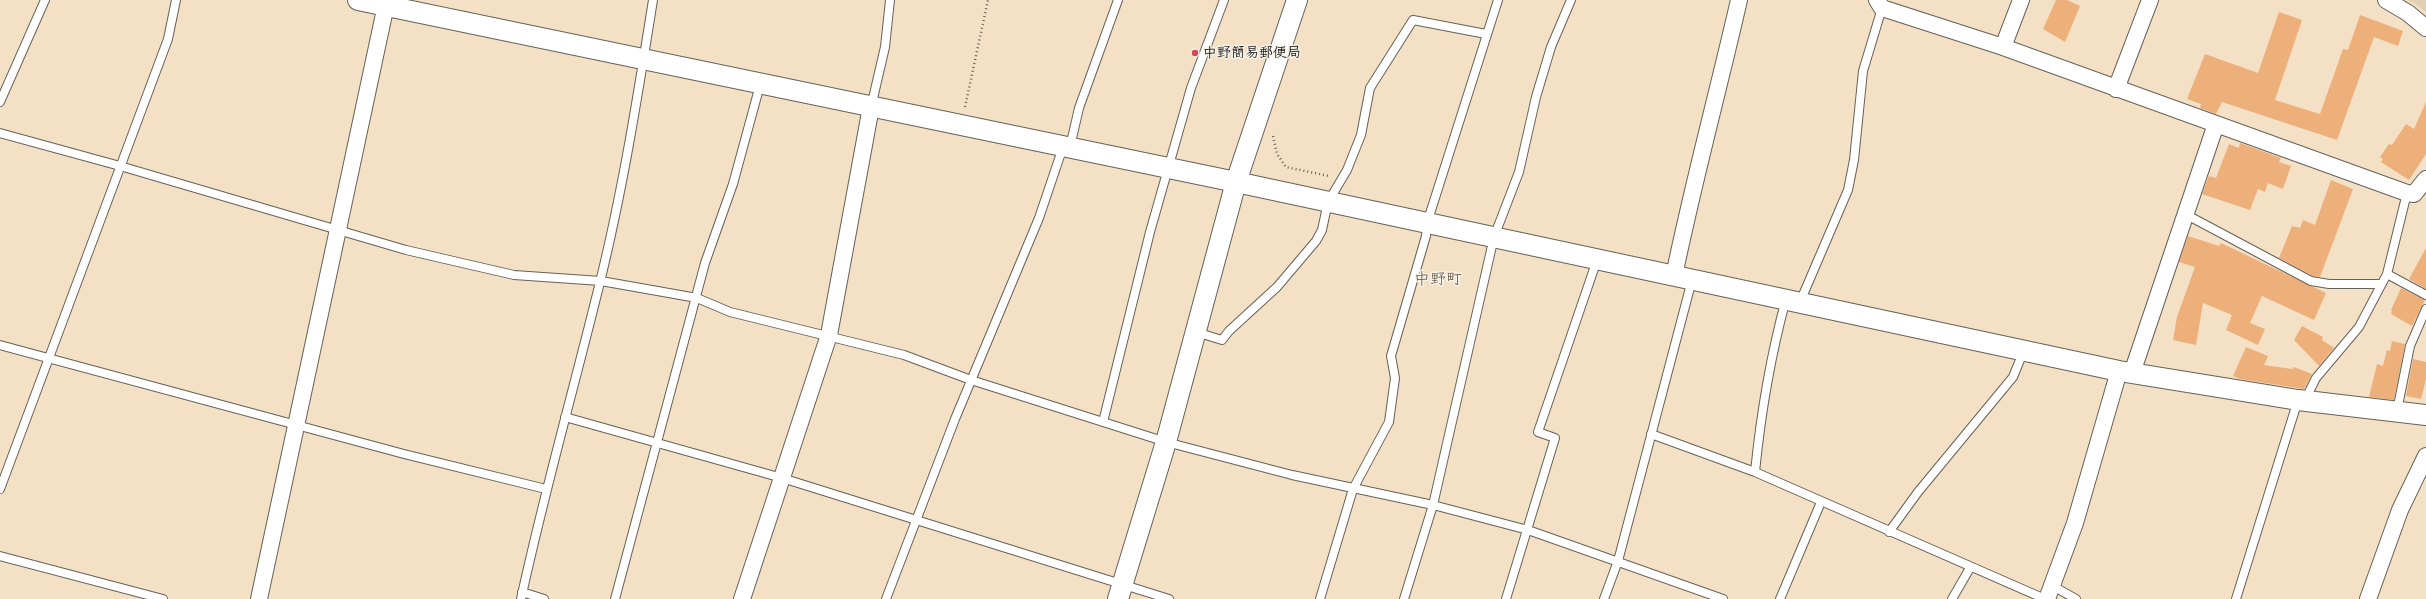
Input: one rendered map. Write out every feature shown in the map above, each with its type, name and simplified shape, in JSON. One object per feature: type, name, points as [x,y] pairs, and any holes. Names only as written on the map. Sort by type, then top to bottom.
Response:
[{"type":"street","points":[[358,0],[386,3],[760,85],[1236,182],[2126,372],[2301,401],[2426,415]]},
{"type":"street","points":[[1120,592],[1166,442],[1236,182],[1297,0]]},
{"type":"street","points":[[1683,278],[1691,194],[1715,104],[1739,0]]},
{"type":"street","points":[[2003,47],[2021,0]]},
{"type":"street","points":[[2116,89],[2150,0]]},
{"type":"street","points":[[2386,0],[2408,13],[2426,28]]},
{"type":"street","points":[[259,599],[386,3]]},
{"type":"street","points":[[1880,4],[2407,193],[2414,194],[2418,192],[2426,179]]},
{"type":"street","points":[[742,599],[829,335],[871,107]]},
{"type":"street","points":[[2049,595],[2126,372],[2185,214],[2216,124]]},
{"type":"street","points":[[2368,599],[2400,510],[2426,456]]},
{"type":"lane","points":[[0,102],[45,0]]},
{"type":"lane","points":[[0,489],[168,39],[176,0]]},
{"type":"lane","points":[[544,599],[521,596],[546,489],[601,280],[645,60],[654,0]]},
{"type":"lane","points":[[871,107],[885,47],[890,0]]},
{"type":"lane","points":[[886,599],[971,380],[1040,218],[1118,0]]},
{"type":"lane","points":[[1103,422],[1150,232],[1191,88],[1224,0]]},
{"type":"lane","points":[[1320,599],[1353,489],[1389,422],[1395,378],[1391,356],[1426,236],[1427,223],[1498,0]]},
{"type":"lane","points":[[1404,599],[1433,505],[1494,237],[1519,172],[1536,97],[1551,47],[1572,0]]},
{"type":"lane","points":[[1756,472],[1764,391],[1770,359],[1793,301],[1848,190],[1854,160],[1863,70],[1880,4]]},
{"type":"lane","points":[[1196,332],[1222,340],[1229,331],[1277,287],[1316,241],[1322,230],[1328,202],[1354,154],[1361,135],[1370,88],[1413,20],[1486,34]]},
{"type":"lane","points":[[615,599],[656,443],[697,298],[705,263],[749,131],[760,85]]},
{"type":"lane","points":[[0,133],[120,166],[406,250],[514,275],[601,280],[697,298],[730,312],[829,335],[904,355],[971,380],[1166,442],[1353,489],[1433,505],[1528,530],[1618,561],[1676,584],[1723,599]]},
{"type":"lane","points":[[2236,599],[2301,401],[2316,378],[2359,327],[2387,274],[2407,193]]},
{"type":"lane","points":[[2185,214],[2310,281],[2324,284],[2381,284]]},
{"type":"lane","points":[[1506,599],[1555,438],[1538,432],[1598,260]]},
{"type":"lane","points":[[2387,274],[2426,295]]},
{"type":"lane","points":[[1604,599],[1618,561],[1651,434],[1683,278]]},
{"type":"lane","points":[[2397,412],[2410,346],[2426,309]]},
{"type":"lane","points":[[0,345],[546,489]]},
{"type":"lane","points":[[1889,532],[1922,486],[2013,377],[2024,349]]},
{"type":"lane","points":[[565,417],[782,478],[918,519],[1120,592],[1169,599]]},
{"type":"lane","points":[[1651,434],[1756,472],[1970,568],[2049,595],[2076,599]]},
{"type":"lane","points":[[1780,599],[1821,502]]},
{"type":"lane","points":[[0,556],[163,599]]},
{"type":"lane","points":[[1952,599],[1970,568]]},
{"type":"path","points":[[961,126],[988,0]]},
{"type":"path","points":[[1273,132],[1276,150],[1286,167],[1335,178]]},
{"type":"shaded area","points":[[2408,0],[2426,0],[2426,12],[2417,5]]},
{"type":"building","points":[[2056,0],[2067,0],[2080,6],[2065,42],[2043,29]]},
{"type":"building","points":[[2279,12],[2302,20],[2275,100],[2320,114],[2343,49],[2348,50],[2360,15],[2403,31],[2398,46],[2374,37],[2337,140],[2222,102],[2216,114],[2200,108],[2201,104],[2187,99],[2205,54],[2258,73]]},
{"type":"building","points":[[2426,102],[2426,154],[2409,180],[2381,162],[2383,159],[2380,157],[2389,144],[2392,145],[2406,124],[2414,129]]},
{"type":"building","points":[[2240,143],[2281,158],[2279,162],[2291,166],[2283,189],[2268,183],[2265,192],[2258,189],[2250,210],[2202,194],[2209,176],[2216,178],[2229,144],[2239,148]]},
{"type":"building","points":[[2331,180],[2353,189],[2320,277],[2313,276],[2279,258],[2292,226],[2300,228],[2303,220],[2315,225]]},
{"type":"building","points":[[2188,236],[2219,246],[2221,243],[2326,293],[2314,320],[2262,296],[2250,323],[2265,329],[2258,345],[2226,330],[2232,315],[2203,303],[2196,345],[2173,340],[2177,317],[2195,267],[2179,262]]},
{"type":"building","points":[[2426,248],[2426,289],[2409,279]]},
{"type":"building","points":[[2401,288],[2425,300],[2412,326],[2391,314],[2391,310]]},
{"type":"building","points":[[2302,326],[2323,337],[2322,340],[2334,348],[2319,366],[2294,340]]},
{"type":"building","points":[[2392,341],[2405,344],[2394,400],[2369,397],[2377,364],[2383,366],[2387,350],[2390,351]]},
{"type":"building","points":[[2246,347],[2268,356],[2264,365],[2292,369],[2294,367],[2312,374],[2304,389],[2240,379],[2233,376]]},
{"type":"building","points":[[2413,359],[2426,362],[2426,379],[2421,399],[2406,396]]},
{"type":"place","name":"中野簡易郵便局","points":[[1195,53]]},
{"type":"district","name":"中野町","points":[[1438,280]]}]
